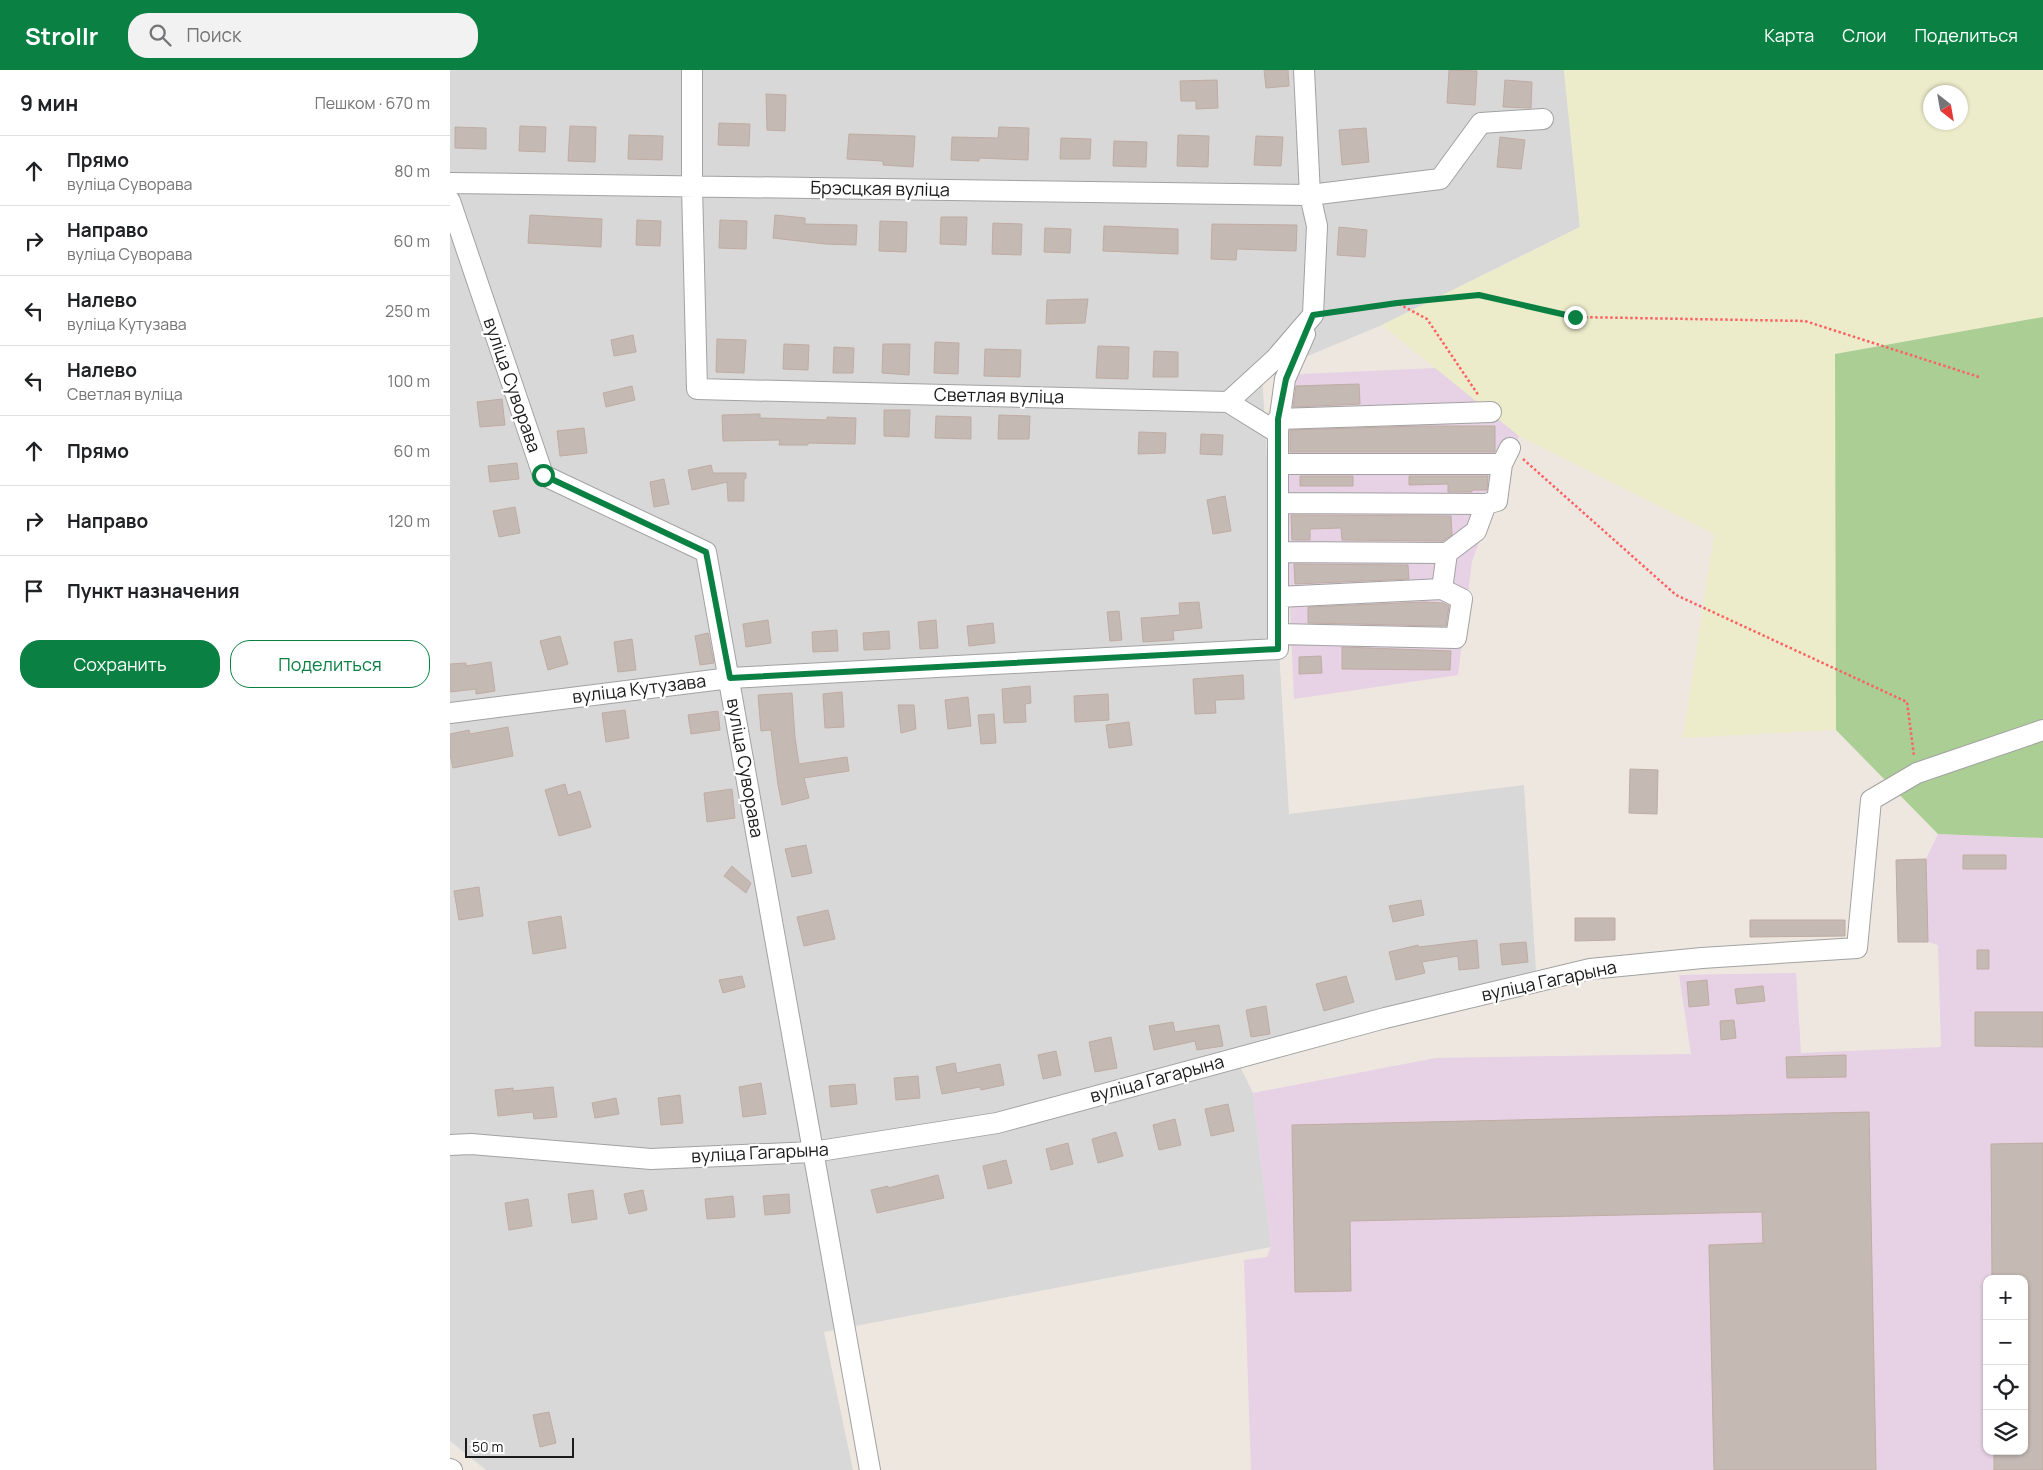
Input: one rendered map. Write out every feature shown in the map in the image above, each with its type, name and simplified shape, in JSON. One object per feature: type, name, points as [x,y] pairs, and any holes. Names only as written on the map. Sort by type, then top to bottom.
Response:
[{"type":"street","points":[[692,70],[692,186]]},
{"type":"street","points":[[1278,642],[1278,426],[1286,379],[1313,315],[1317,226],[1310,195],[1304,70]]},
{"type":"street","name":"Брэсцкая вуліца","points":[[450,183],[1310,195],[1440,179],[1481,123],[1543,119]]},
{"type":"street","name":"Светлая вуліца","points":[[692,186],[697,389],[1228,402],[1278,426]]},
{"type":"street","name":"вуліца Суворава","points":[[450,201],[543,475],[706,552],[870,1470]]},
{"type":"street","points":[[1228,402],[1276,358],[1313,315]]},
{"type":"street","points":[[1278,426],[1491,412]]},
{"type":"street","points":[[1278,464],[1506,456],[1497,501],[1486,504],[1278,503]]},
{"type":"street","points":[[1278,552],[1447,553],[1476,531],[1486,504]]},
{"type":"street","points":[[1278,597],[1442,589],[1447,553]]},
{"type":"street","name":"вуліца Кутузава","points":[[450,713],[730,678],[1278,642],[1456,638],[1462,599],[1442,589]]},
{"type":"street","points":[[1917,773],[2043,730]]},
{"type":"street","name":"вуліца Гагарына","points":[[450,1145],[471,1144],[650,1159],[812,1152],[997,1123],[1385,1018],[1590,968],[1702,958],[1857,948],[1871,800],[1917,773]]},
{"type":"path","points":[[1313,315],[1397,303],[1479,295],[1575,317],[1805,321],[1979,377]]},
{"type":"path","points":[[1397,303],[1427,319],[1491,412]]},
{"type":"path","points":[[1506,456],[1676,595],[1907,702],[1917,773]]},
{"type":"shaded area","points":[[450,70],[1564,70],[1580,227],[1382,325],[1262,375],[1289,814],[1524,785],[1536,971],[1234,1054],[1253,1093],[1271,1247],[824,1332],[853,1470],[486,1470],[450,1441]]},
{"type":"shaded area","points":[[1437,368],[1519,436],[1472,561],[1458,675],[1294,699],[1280,375]]},
{"type":"shaded area","points":[[1938,834],[2043,838],[2043,1470],[1251,1470],[1244,1260],[1267,1257],[1271,1247],[1253,1093],[1436,1058],[1691,1054],[1679,975],[1796,973],[1801,1053],[1941,1047],[1938,945],[1928,942],[1898,942],[1896,860],[1926,859]]},
{"type":"green space","points":[[1564,70],[2043,70],[2043,317],[1836,354],[1836,730],[1683,738],[1714,534],[1519,436],[1382,325],[1580,227]]},
{"type":"green space","points":[[2043,317],[2043,838],[1938,834],[1836,730],[1835,354]]},
{"type":"building","points":[[1264,70],[1288,70],[1289,86],[1266,88]]},
{"type":"building","points":[[1449,70],[1477,71],[1475,105],[1447,103]]},
{"type":"building","points":[[1217,80],[1218,108],[1196,109],[1196,101],[1181,101],[1180,81]]},
{"type":"building","points":[[1505,80],[1532,82],[1531,108],[1503,107]]},
{"type":"building","points":[[766,94],[786,95],[785,131],[767,130]]},
{"type":"building","points":[[719,123],[750,124],[749,146],[718,145]]},
{"type":"building","points":[[520,126],[546,127],[545,152],[519,151]]},
{"type":"building","points":[[570,126],[596,127],[595,162],[568,161]]},
{"type":"building","points":[[455,127],[486,128],[486,149],[455,148]]},
{"type":"building","points":[[999,127],[1029,128],[1028,160],[979,158],[979,161],[951,160],[952,137],[998,138]]},
{"type":"building","points":[[1366,128],[1369,162],[1342,165],[1339,130]]},
{"type":"building","points":[[849,134],[915,136],[913,167],[883,165],[883,161],[847,159]]},
{"type":"building","points":[[629,135],[663,136],[662,160],[628,159]]},
{"type":"building","points":[[1178,135],[1209,136],[1208,167],[1177,166]]},
{"type":"building","points":[[1256,136],[1283,137],[1281,166],[1254,165]]},
{"type":"building","points":[[1500,137],[1525,140],[1521,169],[1497,167]]},
{"type":"building","points":[[1061,138],[1091,139],[1090,159],[1060,159]]},
{"type":"building","points":[[1114,141],[1147,142],[1146,167],[1113,166]]},
{"type":"building","points":[[530,215],[602,219],[601,247],[528,243]]},
{"type":"building","points":[[775,215],[805,218],[805,224],[857,225],[856,245],[825,244],[773,238]]},
{"type":"building","points":[[941,217],[967,217],[966,245],[940,244]]},
{"type":"building","points":[[637,220],[661,221],[660,246],[636,245]]},
{"type":"building","points":[[720,220],[747,221],[746,249],[719,248]]},
{"type":"building","points":[[880,221],[907,222],[906,252],[879,251]]},
{"type":"building","points":[[993,223],[1022,224],[1021,255],[992,254]]},
{"type":"building","points":[[1212,224],[1297,225],[1296,251],[1237,249],[1236,260],[1211,259]]},
{"type":"building","points":[[1104,226],[1178,229],[1178,254],[1103,251]]},
{"type":"building","points":[[1339,227],[1367,230],[1365,257],[1337,255]]},
{"type":"building","points":[[1045,228],[1071,229],[1070,253],[1044,252]]},
{"type":"building","points":[[1088,299],[1085,323],[1046,324],[1047,300]]},
{"type":"building","points":[[633,335],[636,352],[614,356],[611,340]]},
{"type":"building","points":[[717,339],[746,340],[744,373],[716,372]]},
{"type":"building","points":[[935,342],[959,343],[958,374],[934,373]]},
{"type":"building","points":[[784,344],[809,345],[808,370],[783,369]]},
{"type":"building","points":[[883,344],[910,344],[909,375],[882,373]]},
{"type":"building","points":[[1098,346],[1129,347],[1128,379],[1096,378]]},
{"type":"building","points":[[834,347],[854,348],[853,373],[833,373]]},
{"type":"building","points":[[985,349],[1021,350],[1020,377],[984,376]]},
{"type":"building","points":[[1154,351],[1178,352],[1178,377],[1153,377]]},
{"type":"building","points":[[1359,384],[1360,404],[1293,407],[1296,386]]},
{"type":"building","points":[[632,386],[635,400],[606,407],[603,393]]},
{"type":"building","points":[[502,399],[505,425],[480,427],[477,402]]},
{"type":"building","points":[[884,410],[910,410],[909,437],[884,436]]},
{"type":"building","points":[[760,414],[760,418],[827,420],[827,417],[856,418],[855,444],[808,443],[808,445],[779,445],[780,440],[723,441],[722,415]]},
{"type":"building","points":[[999,415],[1030,416],[1029,439],[998,439]]},
{"type":"building","points":[[936,416],[971,417],[971,439],[935,438]]},
{"type":"building","points":[[1495,426],[1495,452],[1290,452],[1290,430]]},
{"type":"building","points":[[584,428],[587,453],[560,456],[557,431]]},
{"type":"building","points":[[1139,432],[1166,433],[1165,453],[1138,454]]},
{"type":"building","points":[[1201,434],[1223,435],[1222,455],[1200,454]]},
{"type":"building","points":[[517,463],[519,479],[490,482],[488,466]]},
{"type":"building","points":[[711,465],[713,473],[746,473],[746,478],[744,479],[744,501],[728,501],[727,482],[692,490],[688,470]]},
{"type":"building","points":[[1300,476],[1353,476],[1353,486],[1300,486]]},
{"type":"building","points":[[1409,476],[1488,476],[1487,490],[1448,492],[1448,484],[1409,485]]},
{"type":"building","points":[[664,479],[669,504],[654,507],[650,482]]},
{"type":"building","points":[[1225,496],[1231,531],[1213,534],[1207,500]]},
{"type":"building","points":[[515,507],[520,533],[499,537],[493,511]]},
{"type":"building","points":[[1291,515],[1451,516],[1452,535],[1443,541],[1342,540],[1341,528],[1310,529],[1310,540],[1292,540]]},
{"type":"building","points":[[1294,564],[1408,565],[1409,579],[1295,584]]},
{"type":"building","points":[[1199,602],[1202,628],[1173,631],[1174,640],[1143,642],[1141,618],[1180,615],[1179,603]]},
{"type":"building","points":[[1424,602],[1443,603],[1449,606],[1446,626],[1308,623],[1308,607]]},
{"type":"building","points":[[1119,611],[1122,640],[1110,641],[1107,612]]},
{"type":"building","points":[[768,620],[771,643],[746,647],[743,624]]},
{"type":"building","points":[[936,620],[938,648],[920,649],[918,622]]},
{"type":"building","points":[[993,623],[995,643],[969,646],[967,626]]},
{"type":"building","points":[[837,630],[838,651],[813,652],[812,632]]},
{"type":"building","points":[[889,631],[890,649],[864,650],[863,633]]},
{"type":"building","points":[[708,633],[714,663],[700,665],[695,636]]},
{"type":"building","points":[[560,636],[568,664],[548,670],[540,641]]},
{"type":"building","points":[[632,639],[636,670],[618,672],[614,642]]},
{"type":"building","points":[[1342,647],[1451,651],[1450,670],[1342,669]]},
{"type":"building","points":[[1321,656],[1322,673],[1299,674],[1299,657]]},
{"type":"building","points":[[491,662],[495,691],[476,694],[476,689],[450,692],[450,664],[466,663],[466,666]]},
{"type":"building","points":[[1243,675],[1244,699],[1215,700],[1216,713],[1195,714],[1193,679]]},
{"type":"building","points":[[1030,686],[1031,703],[1025,704],[1026,722],[1004,723],[1002,689]]},
{"type":"building","points":[[842,692],[844,727],[825,728],[823,694]]},
{"type":"building","points":[[792,693],[799,764],[847,757],[849,771],[804,778],[809,798],[782,805],[771,730],[761,731],[758,695]]},
{"type":"building","points":[[1108,694],[1109,720],[1075,722],[1074,696]]},
{"type":"building","points":[[968,697],[971,726],[948,729],[945,700]]},
{"type":"building","points":[[898,705],[914,705],[916,729],[901,733]]},
{"type":"building","points":[[625,710],[629,738],[606,742],[602,713]]},
{"type":"building","points":[[718,711],[720,730],[691,734],[688,715]]},
{"type":"building","points":[[994,714],[996,743],[981,744],[978,715]]},
{"type":"building","points":[[1129,722],[1132,745],[1109,748],[1106,725]]},
{"type":"building","points":[[508,727],[513,756],[453,768],[450,754],[450,734],[469,730],[470,734]]},
{"type":"building","points":[[1630,769],[1658,770],[1657,814],[1629,813]]},
{"type":"building","points":[[565,784],[568,795],[580,791],[591,827],[559,836],[545,790]]},
{"type":"building","points":[[732,789],[735,818],[707,822],[704,793]]},
{"type":"building","points":[[806,845],[812,873],[792,877],[785,849]]},
{"type":"building","points":[[1963,855],[2006,855],[2006,869],[1963,869]]},
{"type":"building","points":[[1926,859],[1928,942],[1898,942],[1896,860]]},
{"type":"building","points":[[732,866],[751,883],[746,893],[724,876]]},
{"type":"building","points":[[479,887],[483,916],[459,920],[454,891]]},
{"type":"building","points":[[1421,900],[1424,915],[1393,922],[1389,906]]},
{"type":"building","points":[[828,910],[835,939],[804,946],[797,917]]},
{"type":"building","points":[[561,916],[566,948],[533,954],[528,922]]},
{"type":"building","points":[[1575,918],[1615,918],[1615,940],[1575,941]]},
{"type":"building","points":[[1750,920],[1845,920],[1845,936],[1750,937]]},
{"type":"building","points":[[1477,940],[1479,968],[1459,970],[1458,956],[1422,962],[1425,973],[1396,980],[1389,952],[1418,945],[1419,947]]},
{"type":"building","points":[[1526,942],[1528,962],[1502,965],[1500,944]]},
{"type":"building","points":[[1977,950],[1989,950],[1989,969],[1977,969]]},
{"type":"building","points":[[742,976],[745,987],[723,993],[719,980]]},
{"type":"building","points":[[1346,976],[1354,1002],[1324,1011],[1316,984]]},
{"type":"building","points":[[1707,980],[1709,1005],[1689,1007],[1687,982]]},
{"type":"building","points":[[1763,986],[1765,1001],[1737,1004],[1735,989]]},
{"type":"building","points":[[1266,1006],[1270,1034],[1251,1037],[1246,1010]]},
{"type":"building","points":[[1975,1012],[2043,1012],[2043,1047],[1975,1046]]},
{"type":"building","points":[[1734,1020],[1736,1038],[1721,1040],[1720,1021]]},
{"type":"building","points":[[1173,1022],[1175,1032],[1219,1025],[1223,1046],[1197,1050],[1195,1041],[1154,1050],[1149,1026]]},
{"type":"building","points":[[1111,1037],[1117,1068],[1095,1072],[1089,1042]]},
{"type":"building","points":[[1056,1051],[1061,1075],[1043,1079],[1038,1055]]},
{"type":"building","points":[[1846,1055],[1846,1077],[1787,1078],[1786,1057]]},
{"type":"building","points":[[955,1063],[957,1073],[1000,1064],[1004,1085],[981,1090],[980,1087],[942,1094],[936,1067]]},
{"type":"building","points":[[918,1076],[920,1098],[896,1100],[894,1078]]},
{"type":"building","points":[[761,1083],[766,1114],[743,1117],[739,1087]]},
{"type":"building","points":[[855,1084],[857,1104],[831,1107],[829,1086]]},
{"type":"building","points":[[553,1087],[557,1117],[534,1119],[533,1112],[498,1116],[495,1090],[513,1088],[513,1091]]},
{"type":"building","points":[[680,1095],[683,1123],[661,1125],[658,1098]]},
{"type":"building","points":[[616,1098],[619,1114],[595,1118],[592,1103]]},
{"type":"building","points":[[1228,1104],[1234,1131],[1211,1136],[1205,1109]]},
{"type":"building","points":[[1869,1112],[1876,1470],[1714,1470],[1709,1245],[1763,1243],[1762,1212],[1350,1221],[1351,1291],[1295,1292],[1292,1125]]},
{"type":"building","points":[[1175,1119],[1181,1145],[1159,1150],[1153,1125]]},
{"type":"building","points":[[1116,1132],[1123,1156],[1098,1163],[1092,1139]]},
{"type":"building","points":[[1068,1143],[1073,1164],[1051,1170],[1046,1149]]},
{"type":"building","points":[[2043,1143],[2043,1470],[1994,1470],[1994,1455],[2028,1455],[2028,1275],[1992,1275],[1991,1144]]},
{"type":"building","points":[[1006,1160],[1012,1183],[988,1189],[983,1166]]},
{"type":"building","points":[[938,1175],[944,1198],[877,1213],[871,1190],[888,1186],[888,1188]]},
{"type":"building","points":[[593,1190],[597,1219],[572,1223],[568,1194]]},
{"type":"building","points":[[643,1190],[647,1210],[629,1214],[624,1194]]},
{"type":"building","points":[[789,1194],[790,1213],[765,1215],[763,1196]]},
{"type":"building","points":[[733,1196],[735,1217],[707,1219],[705,1199]]},
{"type":"building","points":[[528,1199],[532,1226],[509,1230],[505,1203]]},
{"type":"building","points":[[549,1412],[556,1443],[540,1447],[533,1415]]},
{"type":"route","points":[[543,475],[706,552],[730,678],[1278,649],[1278,419],[1286,379],[1313,315],[1397,303],[1479,295],[1575,317]]}]
